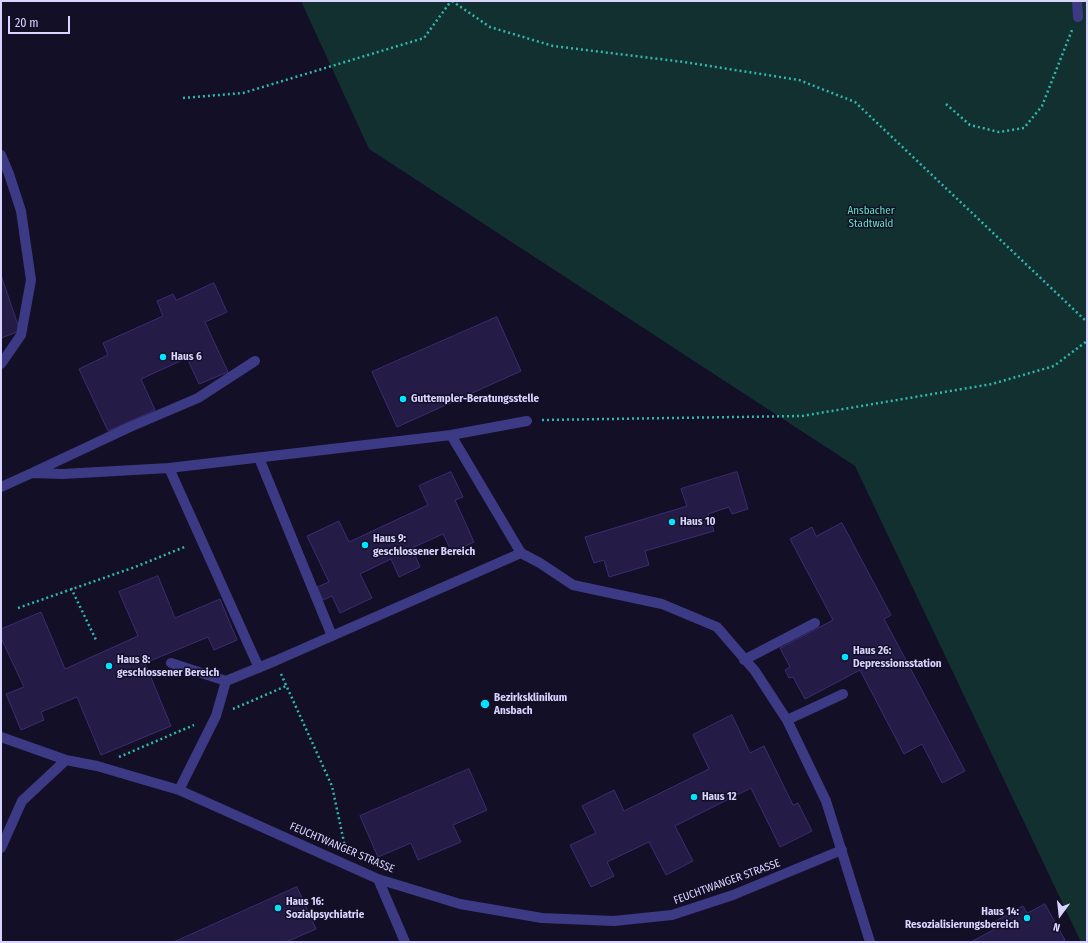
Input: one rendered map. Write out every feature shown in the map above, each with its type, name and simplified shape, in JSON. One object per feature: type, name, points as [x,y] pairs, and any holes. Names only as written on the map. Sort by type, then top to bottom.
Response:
[{"type":"lane","points":[[1077,1],[1078,16]]},
{"type":"lane","points":[[1,155],[9,174],[20,211],[31,280],[20,335],[1,364]]},
{"type":"lane","points":[[1,487],[130,427],[198,398],[255,361]]},
{"type":"lane","points":[[32,473],[63,474],[170,468],[451,435],[527,420]]},
{"type":"lane","points":[[451,435],[521,554],[540,563],[573,585],[662,604],[716,627],[755,671],[787,720],[826,801],[870,942]]},
{"type":"lane","points":[[259,458],[332,636]]},
{"type":"lane","points":[[170,468],[259,668]]},
{"type":"lane","points":[[171,662],[226,681],[521,554]]},
{"type":"lane","points":[[744,660],[815,623]]},
{"type":"lane","points":[[179,790],[216,716],[226,681]]},
{"type":"lane","points":[[787,720],[843,694]]},
{"type":"lane","name":"FEUCHTWANGER STRASSE","points":[[1,737],[66,760],[97,766],[179,790],[378,879],[460,904],[542,918],[614,921],[672,915],[733,895],[842,850]]},
{"type":"lane","points":[[1,848],[22,801],[66,760]]},
{"type":"lane","points":[[378,879],[405,942]]},
{"type":"path","points":[[183,98],[242,93],[424,38],[451,1],[490,27],[553,46],[684,62],[799,80],[855,102],[1087,322]]},
{"type":"path","points":[[946,104],[970,125],[999,132],[1024,128],[1042,106],[1078,16]]},
{"type":"path","points":[[527,420],[802,416],[992,384],[1054,366],[1087,341]]},
{"type":"path","points":[[18,608],[71,588],[135,567],[202,540]]},
{"type":"path","points":[[71,588],[97,642]]},
{"type":"path","points":[[275,661],[332,786],[348,865]]},
{"type":"green space","name":"Ansbacher Stadtwald","points":[[301,1],[1087,1],[1087,942],[1081,942],[855,466],[369,149]]},
{"type":"building","points":[[1,275],[20,331],[1,338]]},
{"type":"building","name":"Haus 6","points":[[214,283],[227,312],[205,322],[228,372],[199,384],[187,358],[141,379],[155,410],[108,431],[79,369],[108,355],[103,343],[163,316],[157,301],[173,294],[176,300]]},
{"type":"building","points":[[497,317],[521,371],[397,427],[372,372]]},
{"type":"building","name":"Haus 9: geschlossener Bereich","points":[[451,472],[463,497],[455,500],[474,542],[452,552],[443,534],[412,548],[420,567],[399,577],[391,559],[360,574],[372,598],[340,613],[332,596],[323,600],[317,587],[329,582],[307,536],[339,521],[349,542],[428,505],[419,486]]},
{"type":"building","name":"Haus 10","points":[[737,472],[748,509],[732,514],[729,507],[708,514],[714,531],[645,551],[649,565],[609,577],[604,560],[594,563],[585,537],[687,506],[681,489]]},
{"type":"building","name":"Haus 26: Depressionsstation","points":[[842,523],[891,615],[884,619],[965,771],[942,783],[922,744],[904,754],[860,670],[805,699],[793,677],[789,678],[785,670],[790,667],[780,648],[833,620],[790,539],[812,527],[816,536]]},
{"type":"building","name":"Haus 8: geschlossener Bereich","points":[[158,576],[175,618],[220,599],[237,640],[214,650],[208,637],[145,663],[171,726],[101,755],[77,697],[41,712],[44,720],[21,730],[6,694],[24,687],[1,638],[1,629],[41,612],[65,669],[138,636],[119,592]]},
{"type":"building","name":"Haus 12","points":[[732,715],[750,753],[764,746],[793,805],[798,803],[812,831],[780,847],[751,788],[675,826],[693,861],[666,875],[649,842],[607,862],[614,876],[591,887],[570,845],[596,833],[582,806],[614,790],[624,811],[709,769],[693,735]]},
{"type":"building","points":[[469,769],[487,810],[453,825],[461,842],[418,860],[411,843],[378,857],[360,816]]},
{"type":"building","name":"Haus 16: Sozialpsychiatrie","points":[[297,887],[316,929],[286,942],[174,942]]},
{"type":"building","name":"Haus 14: Resozialisierungsbereich","points":[[1045,904],[1065,940],[1062,942],[971,942],[995,929],[992,923],[1023,906],[1027,913]]},
{"type":"place","name":"Haus 6","points":[[163,357]]},
{"type":"place","name":"Guttempler-Beratungsstelle","points":[[403,399]]},
{"type":"place","name":"Haus 10","points":[[672,522]]},
{"type":"place","name":"Haus 9: geschlossener Bereich","points":[[365,545]]},
{"type":"place","name":"Haus 26: Depressionsstation","points":[[845,657]]},
{"type":"place","name":"Haus 8: geschlossener Bereich","points":[[109,666]]},
{"type":"place","name":"Bezirksklinikum Ansbach","points":[[485,704]]},
{"type":"place","name":"Haus 12","points":[[694,797]]},
{"type":"place","name":"Haus 16: Sozialpsychiatrie","points":[[278,908]]},
{"type":"place","name":"Haus 14: Resozialisierungsbereich","points":[[1027,918]]}]
